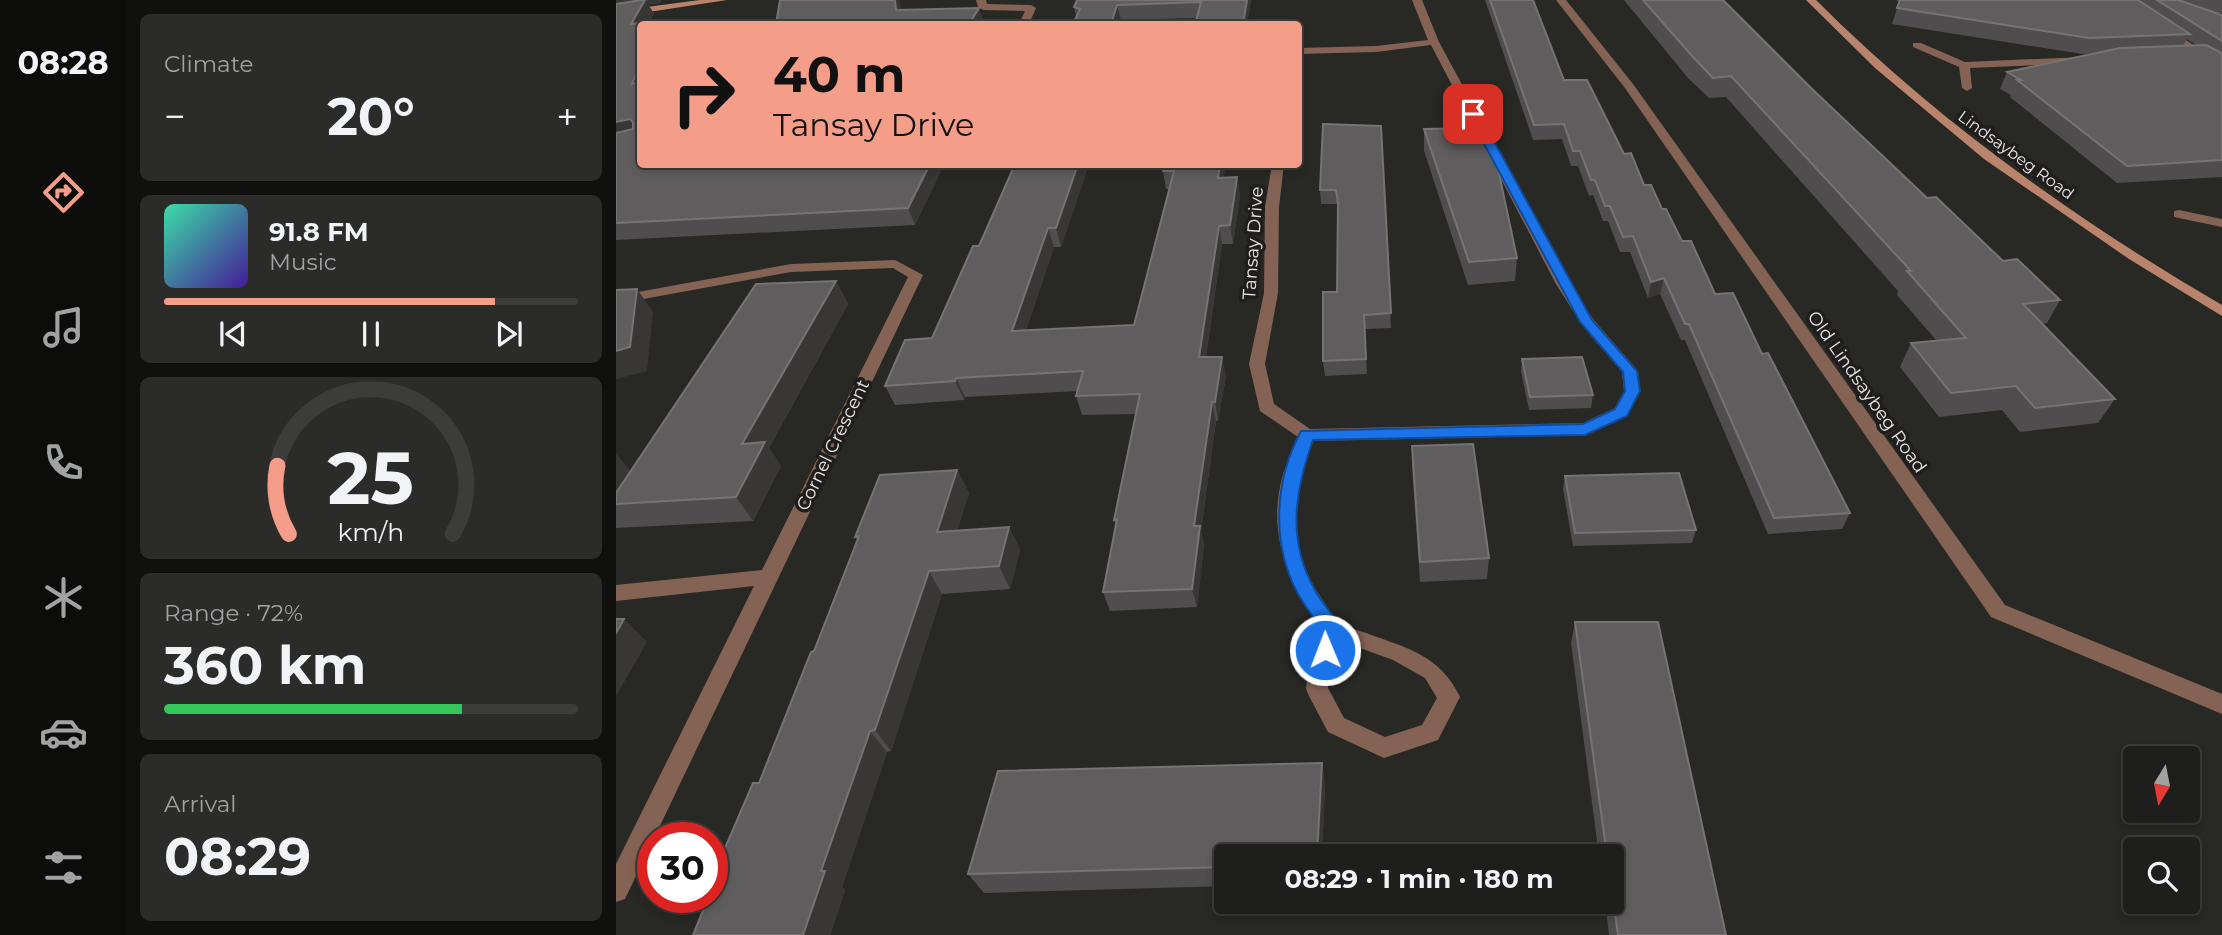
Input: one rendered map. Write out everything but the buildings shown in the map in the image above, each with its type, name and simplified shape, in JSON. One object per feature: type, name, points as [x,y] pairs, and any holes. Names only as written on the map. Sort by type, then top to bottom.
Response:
[{"type":"main road","points":[[616,14],[722,0]]},
{"type":"main road","name":"Lindsaybeg Road","points":[[1811,0],[1863,53],[1914,98],[1978,148],[2064,210],[2222,311]]},
{"type":"street","points":[[981,0],[983,7],[1031,8],[1025,21]]},
{"type":"street","points":[[1332,629],[1318,670],[1317,689],[1336,725],[1384,748],[1430,733],[1449,697],[1432,672],[1399,654],[1332,629],[1305,590],[1292,555],[1286,522],[1291,478],[1307,435],[1585,429],[1621,412],[1632,391],[1630,371],[1587,322],[1563,284],[1434,43],[1417,0]]},
{"type":"street","name":"Old Lindsaybeg Road","points":[[1561,0],[1629,86],[1998,611],[2222,704]]},
{"type":"street","points":[[2157,26],[2222,69]]},
{"type":"street","points":[[1302,51],[1376,49],[1434,43]]},
{"type":"street","points":[[1917,45],[1964,65],[2090,60]]},
{"type":"street","points":[[2174,56],[2202,55]]},
{"type":"street","points":[[1964,65],[1967,88]]},
{"type":"street","name":"Tansay Drive","points":[[1277,168],[1272,207],[1271,293],[1257,363],[1266,407],[1307,435]]},
{"type":"street","points":[[2179,214],[2222,223]]},
{"type":"street","name":"Cornel Crescent","points":[[616,300],[791,268],[895,264],[916,275],[616,890]]},
{"type":"street","points":[[616,593],[768,577]]},
{"type":"route","points":[[1325,650],[1332,629],[1305,590],[1292,555],[1286,522],[1291,478],[1307,435],[1585,429],[1621,412],[1632,391],[1630,371],[1587,322],[1563,284],[1513,185],[1473,114]]}]
